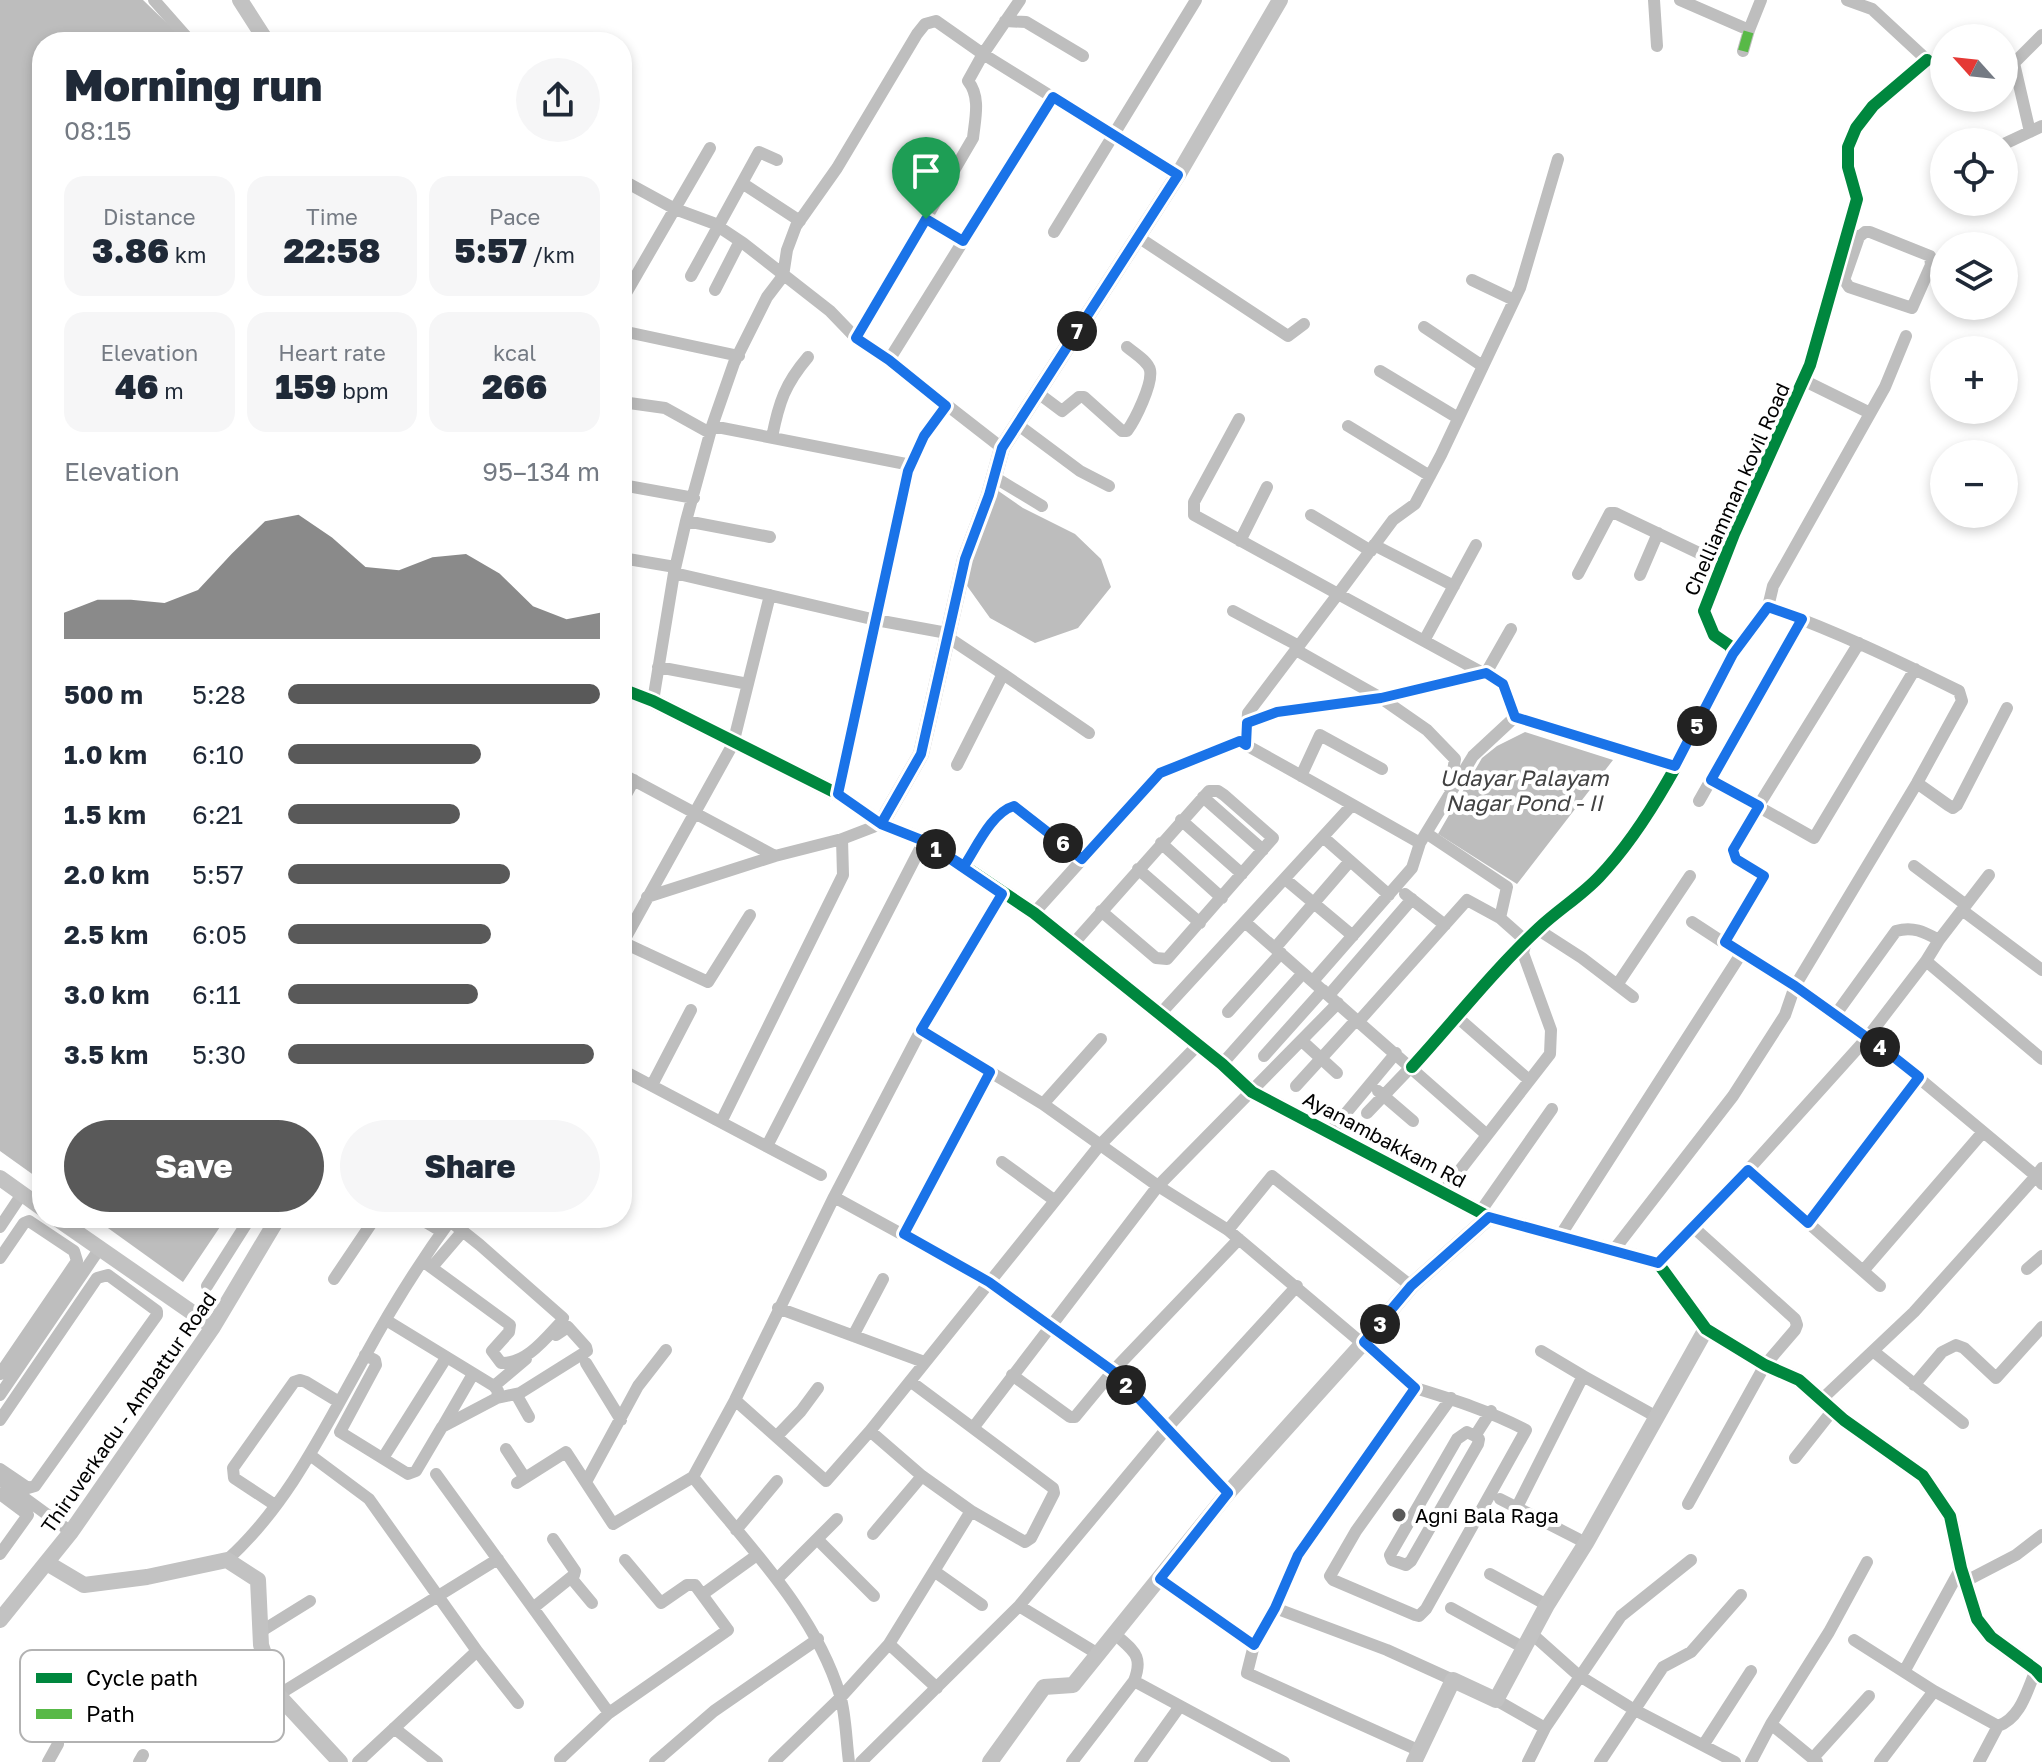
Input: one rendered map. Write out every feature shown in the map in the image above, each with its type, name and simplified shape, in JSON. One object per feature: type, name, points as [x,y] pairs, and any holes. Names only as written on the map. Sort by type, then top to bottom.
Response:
[{"type":"street","points":[[154,0],[182,32]]},
{"type":"street","points":[[240,0],[261,32]]},
{"type":"street","points":[[856,338],[973,138],[976,103],[974,88],[968,81],[1020,0]]},
{"type":"street","points":[[1054,232],[1196,0]]},
{"type":"street","points":[[647,897],[775,856],[842,839],[881,824],[921,754],[965,559],[1002,448],[1178,175],[1280,0]]},
{"type":"street","points":[[1654,0],[1657,46]]},
{"type":"street","points":[[1680,0],[1749,30]]},
{"type":"street","points":[[1743,51],[1761,0]]},
{"type":"street","points":[[1847,0],[1872,9],[1927,60]]},
{"type":"street","points":[[653,701],[686,521],[711,429],[734,363],[767,297],[783,276],[791,238],[800,221],[837,168],[925,24],[936,21],[983,54],[1178,175]]},
{"type":"street","points":[[1005,21],[1026,22],[1083,56]]},
{"type":"street","points":[[2018,57],[2042,35]]},
{"type":"street","name":"Chelliamman kovil Road","points":[[1733,654],[1730,646],[1714,635],[1704,611],[1722,564],[1805,381],[1840,277],[1853,235],[1857,199],[1848,167],[1848,147],[1856,128],[1873,106],[1927,60]]},
{"type":"street","points":[[2018,86],[2036,129]]},
{"type":"street","points":[[889,360],[1053,97]]},
{"type":"street","points":[[632,283],[710,148]]},
{"type":"street","points":[[691,276],[759,152],[777,160]]},
{"type":"street","points":[[1246,745],[1248,713],[1393,520],[1415,504],[1430,476],[1520,288],[1558,159]]},
{"type":"street","points":[[742,183],[800,221]]},
{"type":"street","points":[[632,185],[675,209],[717,226],[740,241],[830,311],[856,338],[1002,448]]},
{"type":"street","points":[[926,219],[963,241]]},
{"type":"street","points":[[1840,277],[1849,287],[1912,308],[1931,265],[1932,259],[1926,254],[1870,232],[1853,235]]},
{"type":"street","points":[[1138,237],[1288,336],[1304,324]]},
{"type":"street","points":[[715,290],[740,241]]},
{"type":"street","points":[[701,257],[726,269]]},
{"type":"street","points":[[1472,280],[1514,300]]},
{"type":"street","points":[[1424,327],[1481,365]]},
{"type":"street","points":[[632,333],[739,356]]},
{"type":"street","points":[[1367,1113],[1537,929],[1599,878],[1634,832],[1675,766],[1733,654],[1768,607],[1773,586],[1885,387],[1906,336]]},
{"type":"street","points":[[1038,393],[1062,411],[1079,397],[1084,397],[1122,431],[1127,431],[1150,383],[1150,370],[1146,363],[1127,347]]},
{"type":"street","points":[[772,437],[781,398],[808,357]]},
{"type":"street","points":[[1380,371],[1458,418]]},
{"type":"street","points":[[1805,381],[1870,413]]},
{"type":"street","points":[[632,403],[665,408],[711,429],[772,437],[911,465]]},
{"type":"street","points":[[838,794],[911,465],[924,436],[946,406]]},
{"type":"street","points":[[1239,419],[1194,502],[1192,509],[1198,518],[1486,673],[1503,684],[1515,717]]},
{"type":"street","points":[[1017,424],[1080,471],[1109,486]]},
{"type":"street","points":[[1348,426],[1430,476]]},
{"type":"street","points":[[994,477],[1042,506]]},
{"type":"street","points":[[632,487],[694,498]]},
{"type":"street","points":[[1240,541],[1267,487]]},
{"type":"street","points":[[1578,574],[1610,513],[1722,564]]},
{"type":"street","points":[[1311,515],[1372,548],[1454,586]]},
{"type":"street","points":[[686,521],[770,537]]},
{"type":"street","points":[[1640,575],[1658,533]]},
{"type":"street","points":[[1425,639],[1476,545]]},
{"type":"street","points":[[632,560],[946,634],[1089,733]]},
{"type":"street","points":[[632,925],[733,744],[770,595]]},
{"type":"street","points":[[1613,1251],[1733,1096],[1785,1015],[1795,986],[1917,783],[1962,701],[1959,691],[1915,669],[1768,607]]},
{"type":"street","points":[[1233,611],[1381,698],[1427,730],[1455,759],[1449,795]]},
{"type":"street","points":[[1699,801],[1802,619]]},
{"type":"street","points":[[1247,723],[1277,712],[1381,698],[1486,673],[1511,629]]},
{"type":"street","points":[[1725,942],[1764,876],[1736,859],[1733,850],[1859,643]]},
{"type":"street","points":[[658,667],[748,684]]},
{"type":"street","points":[[1711,780],[1814,838],[1915,669]]},
{"type":"street","points":[[957,765],[1003,674]]},
{"type":"street","name":"Ayanambakkam Rd","points":[[632,693],[838,794],[881,824],[924,841],[964,866],[1034,913],[1222,1064],[1252,1092],[1331,1131],[1484,1215],[1658,1263]]},
{"type":"street","points":[[1917,783],[1953,808],[1957,805],[2007,708]]},
{"type":"street","points":[[1515,717],[1675,766]]},
{"type":"street","points":[[973,1428],[1158,1186],[1206,1134],[1302,1041],[1321,989],[1353,936],[1412,868],[1423,838],[1473,756],[1515,717]]},
{"type":"street","points":[[1301,776],[1320,735],[1382,769]]},
{"type":"street","points":[[1034,913],[1160,773],[1240,741],[1352,805],[1423,838],[1507,887],[1500,918]]},
{"type":"street","points":[[632,779],[775,856]]},
{"type":"street","points":[[1073,944],[1101,911],[1181,820],[1209,791],[1218,791],[1273,838],[1177,951],[1163,961],[1101,911]]},
{"type":"street","points":[[1160,1014],[1352,805]]},
{"type":"street","points":[[964,866],[995,820],[1014,806],[1082,859]]},
{"type":"street","points":[[1181,820],[1242,874]]},
{"type":"street","points":[[1323,837],[1350,861],[1393,891],[1412,899],[1445,925]]},
{"type":"street","points":[[721,1122],[843,875],[842,839]]},
{"type":"street","points":[[767,1146],[924,841]]},
{"type":"street","points":[[1161,843],[1222,898]]},
{"type":"street","points":[[1228,1012],[1350,861]]},
{"type":"street","points":[[1914,866],[2042,970]]},
{"type":"street","points":[[1138,869],[1200,923]]},
{"type":"street","points":[[1979,1762],[1998,1726],[2018,1712],[2039,1674],[1991,1637],[1977,1619],[1950,1516],[1923,1476],[1827,1405],[1799,1380],[1765,1365],[1706,1329],[1658,1263],[1748,1170],[1867,1038],[1989,875]]},
{"type":"street","points":[[1617,985],[1690,876]]},
{"type":"street","points":[[1285,879],[1353,936]]},
{"type":"street","points":[[506,1449],[521,1481],[566,1452],[613,1524],[693,1477],[735,1400],[778,1308],[921,1030],[1002,894]]},
{"type":"street","points":[[1264,1056],[1321,989],[1412,899]]},
{"type":"street","points":[[1296,1086],[1467,900],[1500,918],[1526,941]]},
{"type":"street","points":[[632,948],[708,982],[750,915]]},
{"type":"street","points":[[1692,922],[1836,1014],[2040,1176],[1914,1312],[1873,1351],[1827,1405],[1795,1458]]},
{"type":"street","points":[[1246,923],[1487,1135]]},
{"type":"street","points":[[1836,1014],[1896,931],[1908,927],[1939,940]]},
{"type":"street","points":[[1537,929],[1633,997]]},
{"type":"street","points":[[1443,1192],[1550,1054],[1551,1030],[1523,953],[1526,941]]},
{"type":"street","points":[[1560,1236],[1741,954]]},
{"type":"street","points":[[1926,961],[2042,1059]]},
{"type":"street","points":[[1222,1064],[1321,989]]},
{"type":"street","points":[[652,1085],[691,1010]]},
{"type":"street","points":[[1457,1017],[1529,1080]]},
{"type":"street","points":[[921,1030],[1043,1104],[1099,1146],[1228,1230],[1415,1388],[1451,1398],[1491,1411],[1526,1430],[1426,1609],[1419,1616],[1333,1580],[1330,1576],[1356,1531],[1451,1398]]},
{"type":"street","points":[[1043,1104],[1101,1039]]},
{"type":"street","points":[[1302,1041],[1337,1073]]},
{"type":"street","points":[[735,1400],[826,1481],[870,1431],[1099,1146],[1198,1045]]},
{"type":"street","points":[[1331,1131],[1396,1053]]},
{"type":"street","points":[[904,1234],[990,1072]]},
{"type":"street","points":[[632,1075],[821,1175]]},
{"type":"street","points":[[1808,1223],[1919,1077]]},
{"type":"street","points":[[1369,1084],[1413,1121]]},
{"type":"street","points":[[990,1762],[1044,1687],[1073,1685],[1228,1493],[1411,1286],[1484,1215],[1552,1109]]},
{"type":"street","points":[[1863,1271],[1983,1132]]},
{"type":"street","points":[[1002,1162],[1054,1200]]},
{"type":"street","points":[[1748,1170],[1880,1286]]},
{"type":"street","points":[[1228,1230],[1272,1176],[1411,1286]]},
{"type":"street","points":[[0,1178],[32,1201]]},
{"type":"street","points":[[0,1227],[22,1194]]},
{"type":"street","points":[[834,1197],[989,1282],[1113,1371],[1228,1493]]},
{"type":"street","points":[[0,1258],[24,1223],[32,1222]]},
{"type":"street","points":[[1688,1504],[1765,1365],[1797,1325],[1795,1319],[1693,1227]]},
{"type":"street","points":[[0,1420],[76,1286],[77,1256],[42,1228]]},
{"type":"street","points":[[71,1228],[213,1327]]},
{"type":"street","points":[[207,1286],[244,1228]]},
{"type":"street","name":"Thiruverkadu - Ambattur Road","points":[[0,1620],[71,1532],[213,1327],[272,1228]]},
{"type":"street","points":[[334,1279],[368,1228]]},
{"type":"street","points":[[428,1265],[446,1228]]},
{"type":"street","points":[[428,1265],[510,1325],[509,1332],[492,1351],[501,1363],[526,1356],[561,1322],[563,1318],[455,1228]]},
{"type":"street","points":[[47,1563],[84,1585],[147,1577],[227,1560],[249,1540],[310,1455],[339,1402],[370,1358],[386,1320],[428,1265],[462,1232]]},
{"type":"street","points":[[1012,1375],[1073,1417],[1239,1239]]},
{"type":"street","points":[[0,1395],[100,1248]]},
{"type":"street","points":[[2027,1269],[2042,1256]]},
{"type":"street","points":[[0,1374],[76,1286],[108,1275],[155,1308],[157,1315],[35,1486],[28,1488],[0,1481]]},
{"type":"street","points":[[853,1336],[883,1279]]},
{"type":"street","points":[[861,1762],[1019,1606],[1168,1427],[1297,1286]]},
{"type":"street","points":[[778,1308],[924,1362]]},
{"type":"street","points":[[386,1320],[473,1374],[495,1392],[516,1394],[587,1351],[586,1347],[570,1328],[561,1330],[495,1392],[443,1426]]},
{"type":"street","points":[[1914,1385],[1942,1352],[1956,1345],[1964,1348],[1996,1378],[2042,1327]]},
{"type":"street","points":[[1496,1700],[1547,1605],[1586,1543],[1706,1329]]},
{"type":"street","points":[[586,1482],[638,1386],[666,1350]]},
{"type":"street","points":[[1541,1351],[1655,1416]]},
{"type":"street","points":[[1873,1351],[1963,1423]]},
{"type":"street","points":[[370,1358],[376,1365],[340,1432],[408,1474],[413,1474],[473,1374]]},
{"type":"street","points":[[383,1458],[446,1358]]},
{"type":"street","points":[[586,1363],[621,1420]]},
{"type":"street","points":[[1517,1507],[1583,1376]]},
{"type":"street","points":[[870,1431],[922,1476],[971,1511],[1025,1542],[1031,1538],[1054,1493],[1053,1488],[910,1381]]},
{"type":"street","points":[[275,1505],[234,1478],[233,1468],[294,1382],[306,1382],[339,1402]]},
{"type":"street","points":[[777,1436],[818,1388]]},
{"type":"street","points":[[1415,1388],[1298,1555],[1275,1608],[1254,1645],[1247,1673],[1417,1756],[1453,1680]]},
{"type":"street","points":[[516,1394],[529,1417]]},
{"type":"street","points":[[1475,1436],[1491,1411]]},
{"type":"street","points":[[1467,1432],[1475,1436],[1479,1439],[1478,1444],[1411,1561],[1406,1565],[1393,1561],[1390,1555],[1457,1439],[1467,1432]]},
{"type":"street","points":[[310,1455],[369,1499],[477,1651],[518,1703]]},
{"type":"street","points":[[436,1474],[609,1713]]},
{"type":"street","points":[[873,1534],[922,1476]]},
{"type":"street","points":[[693,1477],[777,1579],[818,1639],[841,1697],[849,1762]]},
{"type":"street","points":[[0,1481],[71,1532]]},
{"type":"street","points":[[0,1481],[28,1515],[0,1554]]},
{"type":"street","points":[[736,1530],[777,1481]]},
{"type":"street","points":[[1500,1499],[1586,1543]]},
{"type":"street","points":[[774,1762],[841,1697],[889,1644],[971,1511]]},
{"type":"street","points":[[777,1579],[837,1519]]},
{"type":"street","points":[[1905,1670],[1964,1574],[2016,1555],[2042,1535]]},
{"type":"street","points":[[533,1608],[572,1579],[575,1571],[553,1539]]},
{"type":"street","points":[[817,1539],[874,1596]]},
{"type":"street","points":[[703,1594],[757,1555]]},
{"type":"street","points":[[284,1691],[498,1559]]},
{"type":"street","points":[[227,1560],[258,1580],[263,1650]]},
{"type":"street","points":[[560,1759],[609,1713],[727,1632],[703,1594],[692,1584],[661,1603],[625,1560]]},
{"type":"street","points":[[1528,1762],[1578,1675],[1621,1616],[1691,1560]]},
{"type":"street","points":[[1751,1762],[1771,1724],[1824,1642],[1867,1562]]},
{"type":"street","points":[[934,1571],[982,1605]]},
{"type":"street","points":[[1490,1574],[1547,1605]]},
{"type":"street","points":[[572,1579],[592,1603]]},
{"type":"street","points":[[1160,1579],[1254,1645]]},
{"type":"street","points":[[1600,1762],[1663,1667],[1691,1652],[1741,1595]]},
{"type":"street","points":[[260,1632],[310,1601]]},
{"type":"street","points":[[1019,1606],[1098,1654]]},
{"type":"street","points":[[1275,1608],[1387,1650],[1496,1700],[1545,1728]]},
{"type":"street","points":[[1451,1608],[1528,1641],[1633,1709],[1735,1762]]},
{"type":"street","points":[[1072,1762],[1134,1681],[1140,1666],[1137,1656],[1115,1634]]},
{"type":"street","points":[[655,1762],[714,1711],[818,1639]]},
{"type":"street","points":[[1854,1640],[1934,1691],[1998,1726]]},
{"type":"street","points":[[889,1644],[937,1688]]},
{"type":"street","points":[[358,1762],[477,1651]]},
{"type":"street","points":[[1704,1744],[1751,1671]]},
{"type":"street","points":[[1134,1681],[1284,1762]]},
{"type":"street","points":[[1880,1762],[1934,1691]]},
{"type":"street","points":[[1771,1724],[1815,1760],[1869,1696]]},
{"type":"street","points":[[284,1701],[340,1762]]},
{"type":"street","points":[[1140,1762],[1180,1706]]},
{"type":"street","points":[[394,1728],[437,1762]]},
{"type":"street","points":[[48,1762],[58,1744]]},
{"type":"water","points":[[0,0],[143,0],[175,32],[32,32],[32,1174],[0,1151]]},
{"type":"water","points":[[997,490],[1023,508],[1075,534],[1101,559],[1111,587],[1078,628],[1035,643],[990,618],[965,583]]},
{"type":"water","name":"Udayar Palayam Nagar Pond - II","points":[[1525,732],[1613,760],[1517,884],[1438,834],[1482,758],[1497,746]]},
{"type":"water","points":[[108,1228],[219,1228],[183,1282]]},
{"type":"marked path","points":[[1743,51],[1749,30]]},
{"type":"cycle path","points":[[1412,1067],[1522,944],[1592,884],[1619,854],[1656,800],[1690,741],[1733,654],[1730,646],[1714,635],[1704,611],[1734,534],[1810,365],[1857,199],[1848,167],[1848,147],[1856,128],[1873,106],[1927,60]]},
{"type":"cycle path","points":[[632,693],[838,794],[881,824],[924,841],[964,866],[1034,913],[1222,1064],[1252,1092],[1489,1217],[1658,1263],[1706,1329],[1765,1365],[1799,1380],[1844,1420],[1923,1476],[1950,1516],[1961,1568],[1977,1619],[1991,1637],[2042,1677]]},
{"type":"place","name":"Agni Bala Raga","points":[[1399,1515]]},
{"type":"route","points":[[926,219],[856,338],[946,406],[924,436],[908,471],[838,794],[881,824],[924,841],[1002,894],[921,1030],[990,1072],[904,1234],[989,1282],[1113,1371],[1228,1493],[1160,1579],[1254,1645],[1275,1608],[1298,1555],[1415,1388],[1364,1342],[1411,1286],[1489,1217],[1658,1263],[1748,1170],[1808,1223],[1919,1077],[1836,1014],[1725,942],[1764,876],[1736,859],[1733,850],[1759,806],[1711,780],[1802,619],[1768,607],[1733,654],[1675,766],[1515,717],[1503,684],[1486,673],[1381,698],[1277,712],[1247,723],[1246,745],[1240,741],[1160,773],[1082,859],[1014,806],[995,820],[964,866],[924,841],[881,824],[921,754],[965,559],[989,495],[1002,448],[1178,175],[1053,97],[963,241],[926,219]]}]
